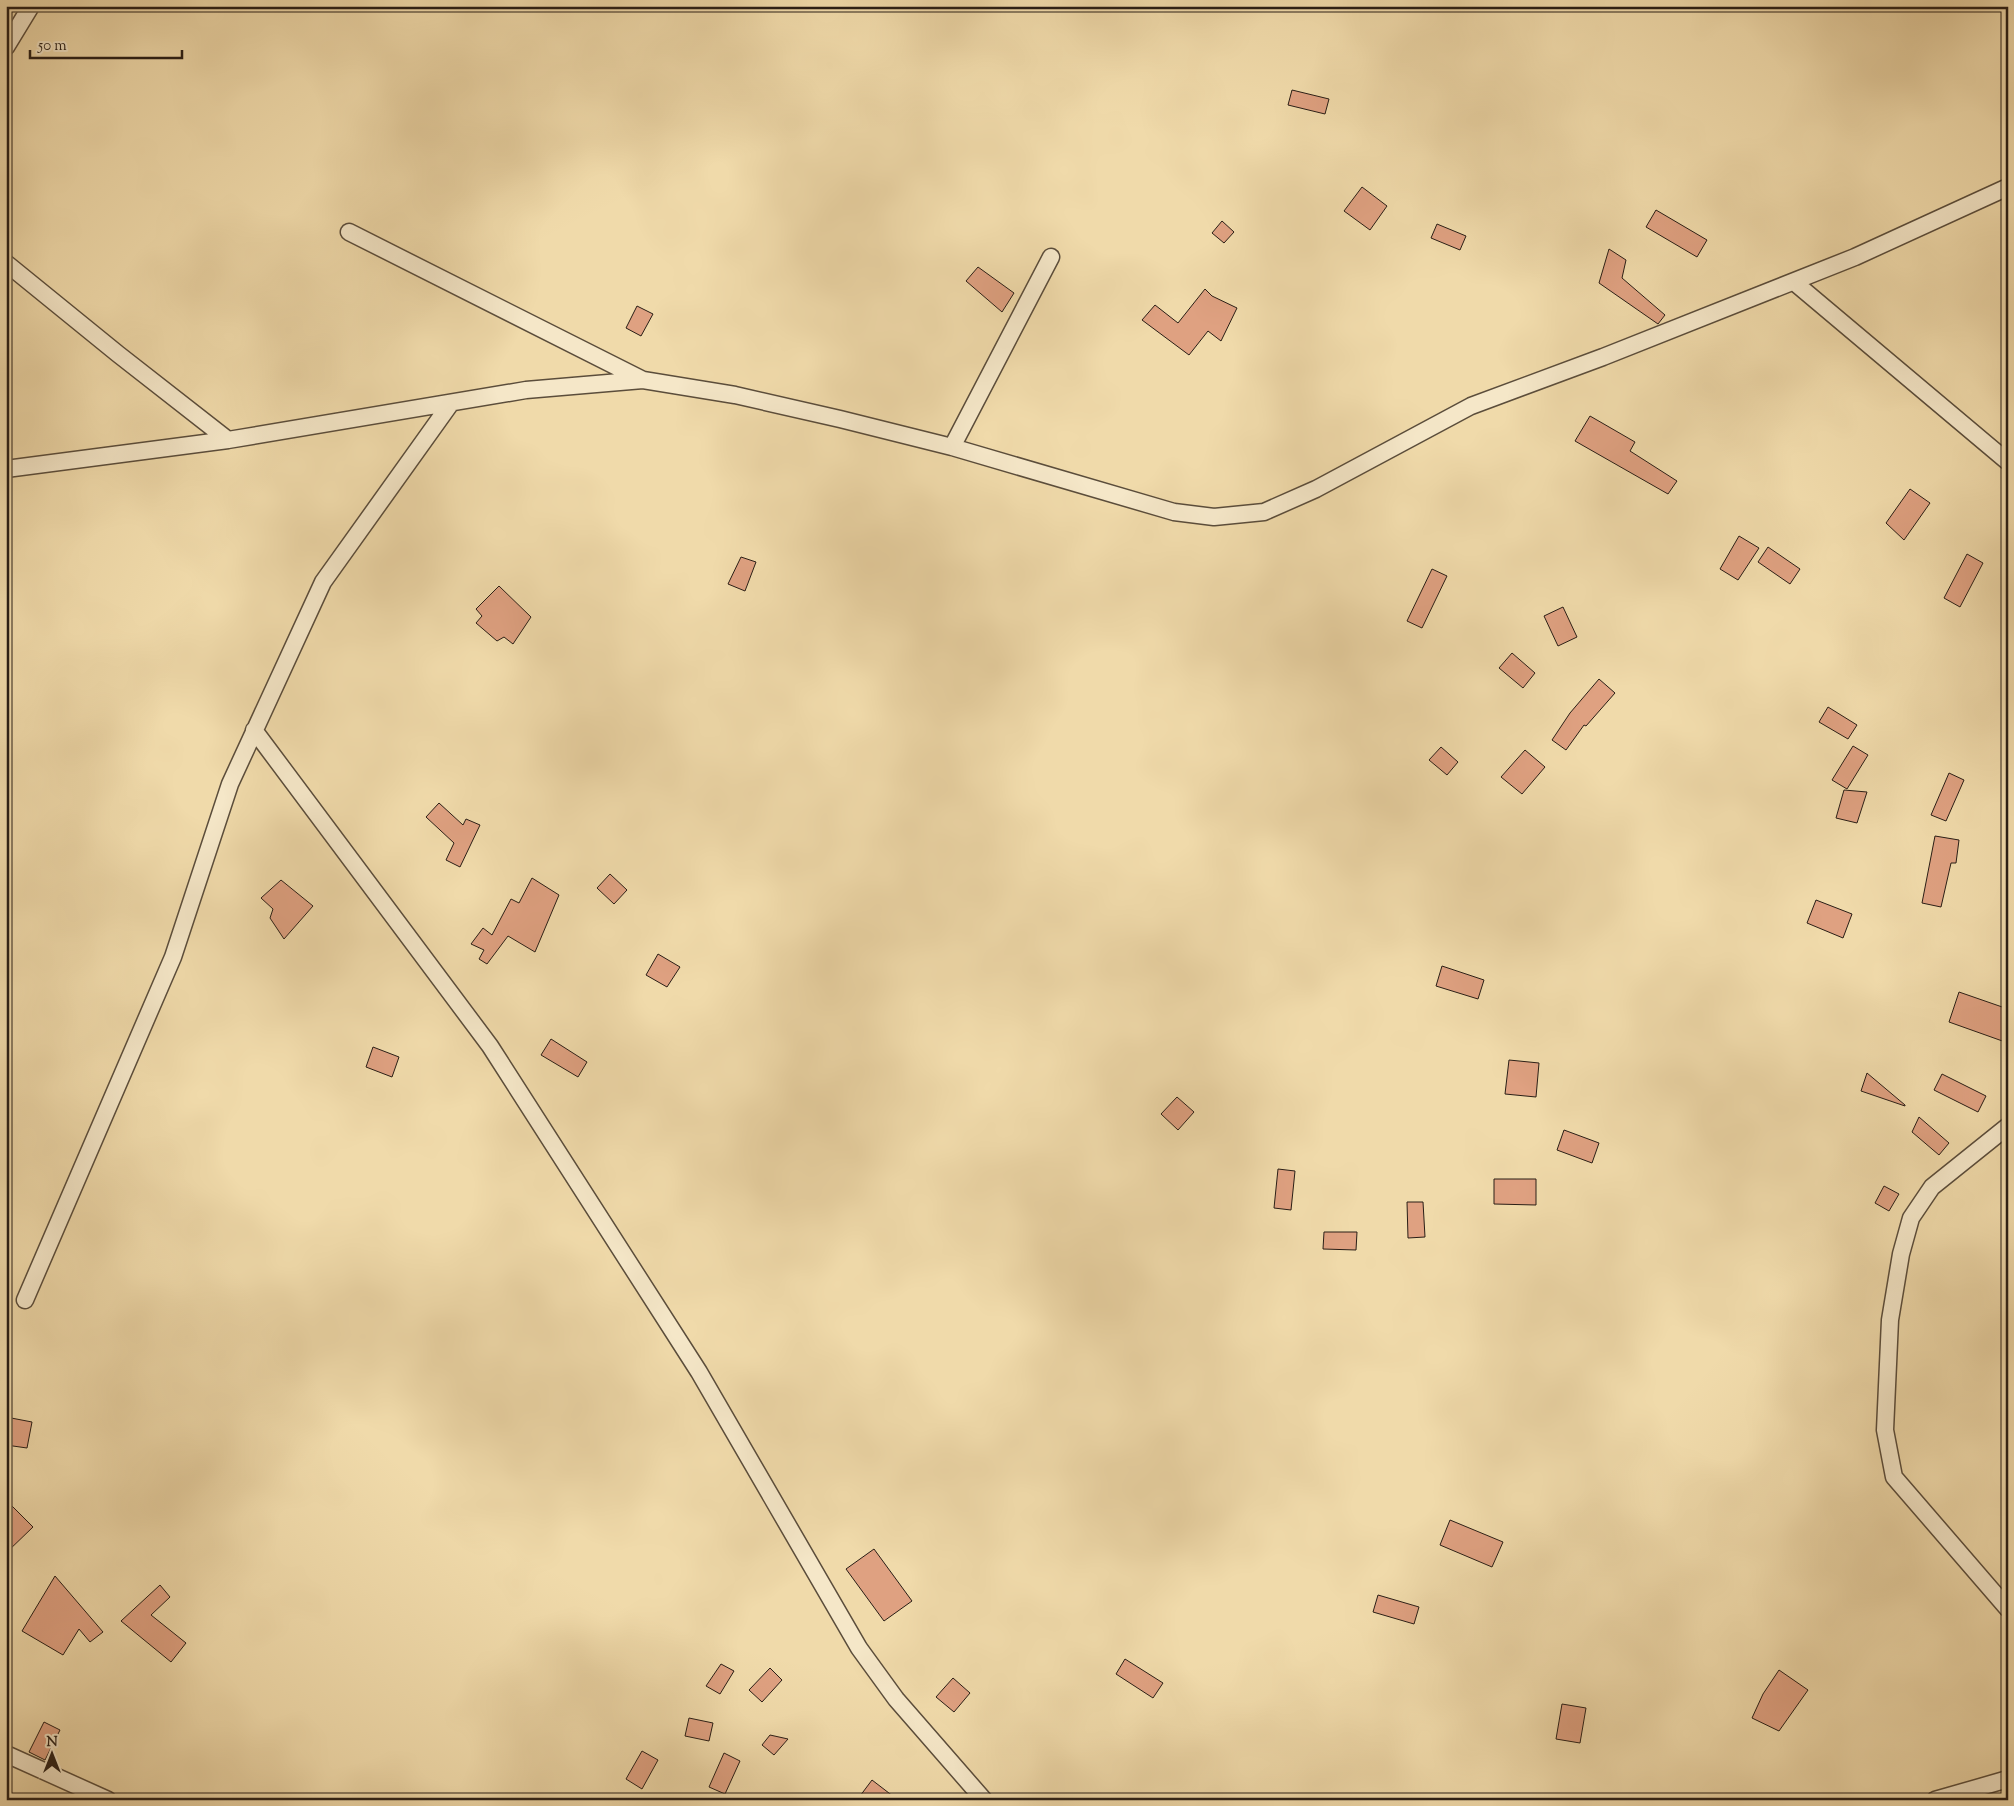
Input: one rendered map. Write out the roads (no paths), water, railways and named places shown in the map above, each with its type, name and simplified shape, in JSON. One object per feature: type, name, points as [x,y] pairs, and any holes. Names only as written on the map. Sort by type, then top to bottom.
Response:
[{"type":"street","points":[[6,47],[31,6]]},
{"type":"street","points":[[6,469],[228,440],[526,390],[643,380],[735,395],[952,447],[1174,512],[1214,517],[1264,512],[1316,489],[1471,406],[1603,357],[1856,257],[2008,187]]},
{"type":"street","points":[[349,232],[643,380]]},
{"type":"street","points":[[952,447],[1052,257]]},
{"type":"street","points":[[6,263],[228,440]]},
{"type":"street","points":[[1794,282],[2008,462]]},
{"type":"street","points":[[25,1300],[173,957],[230,784],[323,582],[451,403]]},
{"type":"street","points":[[254,730],[490,1046],[699,1372],[859,1648],[896,1699],[984,1800]]},
{"type":"street","points":[[2008,1126],[1932,1188],[1911,1218],[1901,1254],[1890,1320],[1885,1430],[1894,1477],[2008,1609]]},
{"type":"street","points":[[6,1754],[108,1800]]},
{"type":"street","points":[[1935,1800],[2008,1779]]}]
